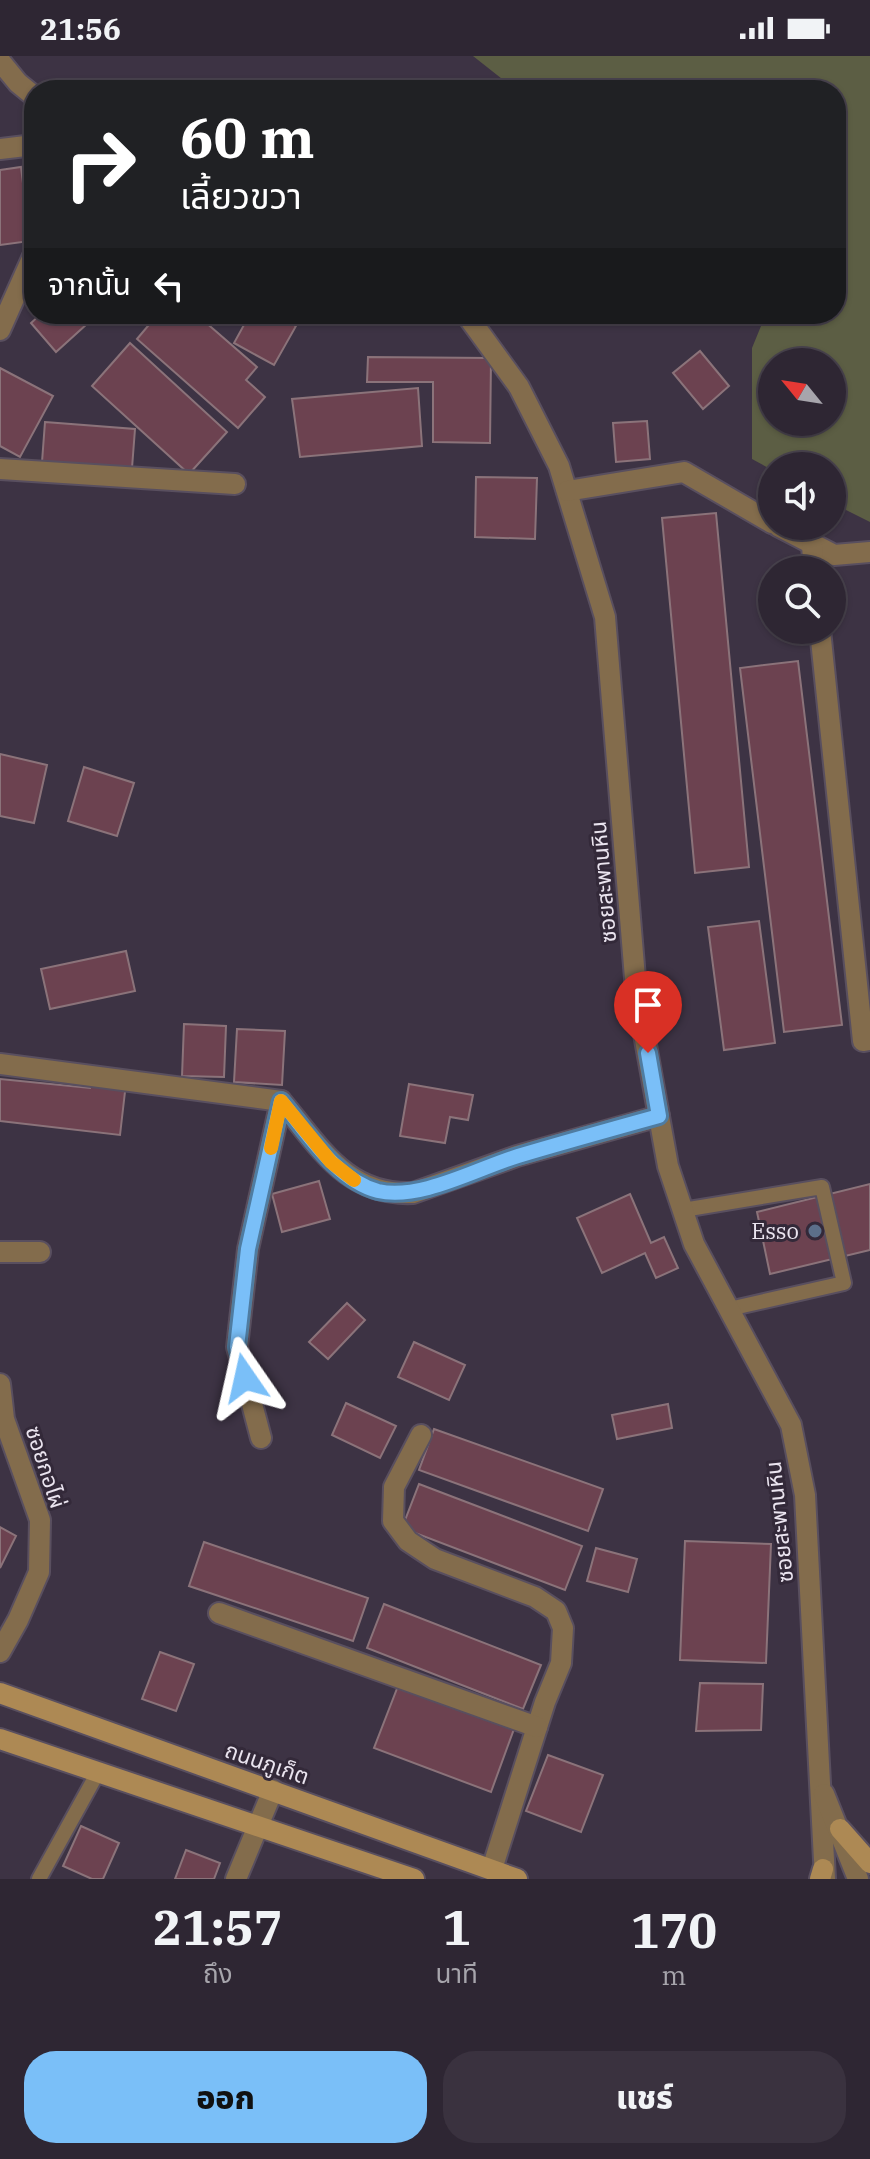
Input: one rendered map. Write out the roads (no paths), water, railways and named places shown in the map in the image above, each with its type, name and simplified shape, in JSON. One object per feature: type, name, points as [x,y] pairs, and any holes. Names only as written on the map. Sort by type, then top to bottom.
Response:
[{"type":"main road","name":"ถนนภูเก็ต","points":[[0,1693],[517,1879]]},
{"type":"main road","points":[[0,1739],[414,1879]]},
{"type":"main road","points":[[840,1829],[870,1863]]},
{"type":"street","points":[[0,61],[24,88]]},
{"type":"street","points":[[0,149],[24,146]]},
{"type":"street","points":[[0,330],[24,276]]},
{"type":"street","name":"ซอยสะพานหิน","points":[[473,324],[519,387],[559,466],[605,617],[636,990],[668,1166],[694,1244],[791,1425],[805,1495],[822,1876]]},
{"type":"street","points":[[0,469],[235,484]]},
{"type":"street","points":[[567,491],[684,472],[758,515]]},
{"type":"street","points":[[802,540],[834,555],[870,552]]},
{"type":"street","points":[[812,546],[813,556]]},
{"type":"street","points":[[821,644],[863,1041],[870,1040]]},
{"type":"street","points":[[0,1064],[281,1101],[331,1162],[352,1179],[376,1190],[395,1193],[413,1193],[517,1156],[659,1116]]},
{"type":"street","points":[[261,1438],[237,1347],[248,1249],[281,1101]]},
{"type":"street","points":[[0,1252],[40,1252]]},
{"type":"street","name":"ซอยกอไผ่","points":[[0,1384],[4,1419],[40,1520],[39,1572],[0,1652]]},
{"type":"street","points":[[421,1435],[394,1487],[393,1521],[408,1541],[435,1559],[535,1597],[556,1611],[563,1628],[561,1663],[537,1727],[492,1869]]},
{"type":"street","points":[[219,1613],[537,1727]]},
{"type":"street","name":"ซอยสะพานหิน","points":[[819,1783],[858,1879]]},
{"type":"street","points":[[236,1879],[273,1790]]},
{"type":"lane","points":[[683,1210],[822,1187],[844,1283],[729,1309]]},
{"type":"lane","points":[[39,1879],[97,1774]]},
{"type":"place","name":"Esso","points":[[815,1231]]}]
